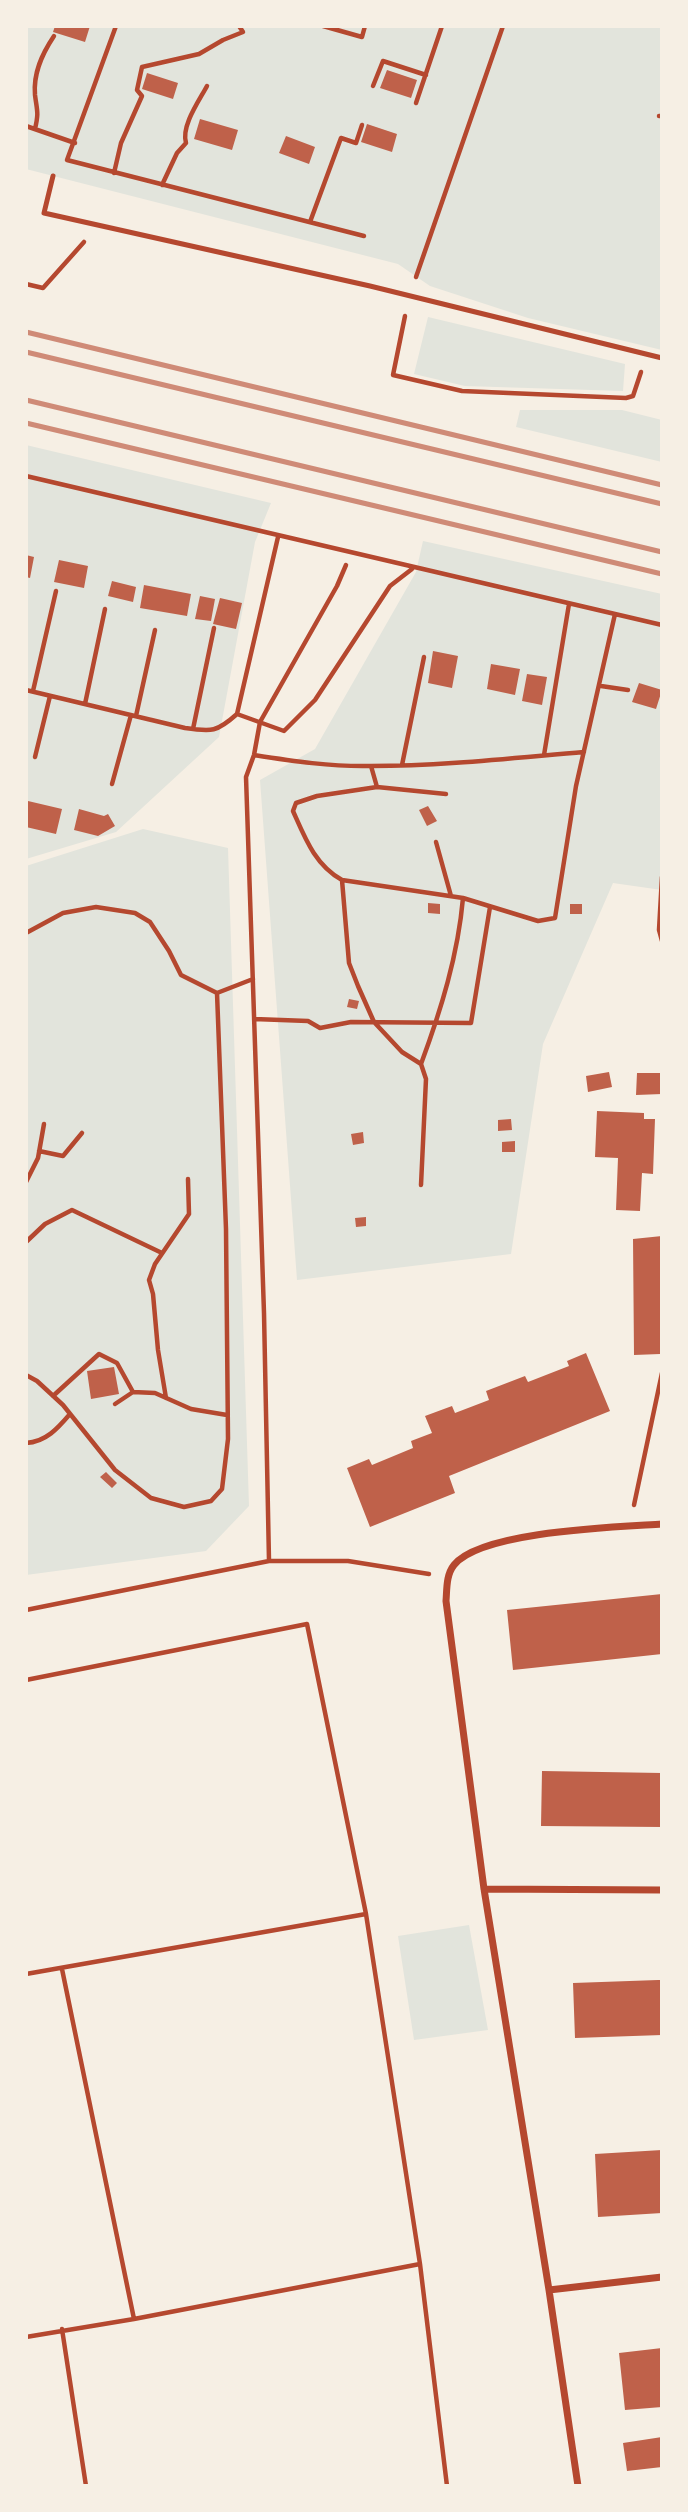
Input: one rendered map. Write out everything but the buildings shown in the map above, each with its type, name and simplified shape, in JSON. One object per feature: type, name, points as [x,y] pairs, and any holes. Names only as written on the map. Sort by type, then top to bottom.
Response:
[{"type":"street","points":[[578,2486],[484,1889],[446,1601],[447,1578],[453,1566],[464,1556],[499,1542],[548,1534],[662,1524]]},
{"type":"street","points":[[484,1889],[662,1890]]},
{"type":"street","points":[[549,2290],[662,2277]]},
{"type":"lane","points":[[52,176],[44,213],[410,296],[662,358]]},
{"type":"path","points":[[52,176],[67,160],[75,143],[116,26]]},
{"type":"path","points":[[114,173],[121,143],[142,96],[137,90],[142,67],[199,54],[243,32],[239,26]]},
{"type":"path","points":[[323,26],[362,37],[365,26]]},
{"type":"path","points":[[416,103],[442,26]]},
{"type":"path","points":[[410,296],[503,26]]},
{"type":"path","points":[[35,129],[39,111],[35,94],[40,57],[54,36]]},
{"type":"path","points":[[373,86],[383,61],[426,75]]},
{"type":"path","points":[[162,185],[177,153],[186,143],[187,127],[207,86]]},
{"type":"path","points":[[310,222],[341,138],[356,143],[362,125]]},
{"type":"path","points":[[26,126],[75,143]]},
{"type":"path","points":[[67,160],[364,236]]},
{"type":"path","points":[[26,284],[43,288],[99,225]]},
{"type":"path","points":[[406,312],[393,375],[462,391],[626,398],[633,396],[647,355]]},
{"type":"path","points":[[26,477],[662,625]]},
{"type":"path","points":[[26,690],[193,729],[209,732],[221,727],[237,713],[278,537]]},
{"type":"path","points":[[269,1561],[264,1313],[246,777],[254,755],[260,722],[337,586],[346,565]]},
{"type":"path","points":[[237,713],[284,731],[316,700],[390,586],[412,568]]},
{"type":"path","points":[[33,691],[56,591]]},
{"type":"path","points":[[544,755],[569,604]]},
{"type":"path","points":[[85,704],[105,608]]},
{"type":"path","points":[[446,794],[377,787],[317,796],[296,803],[293,811],[310,850],[331,874],[342,880],[463,898],[538,922],[555,918],[576,786],[601,686],[615,614]]},
{"type":"path","points":[[193,729],[214,628]]},
{"type":"path","points":[[112,784],[155,630]]},
{"type":"path","points":[[402,765],[424,657]]},
{"type":"path","points":[[601,686],[628,690]]},
{"type":"path","points":[[35,757],[50,696]]},
{"type":"path","points":[[254,755],[290,761],[371,766],[585,752]]},
{"type":"path","points":[[371,766],[377,787]]},
{"type":"path","points":[[436,842],[451,896]]},
{"type":"path","points":[[662,877],[659,930],[662,941]]},
{"type":"path","points":[[342,880],[349,963],[374,1022],[402,1052],[421,1064]]},
{"type":"path","points":[[421,1185],[426,1079],[421,1064],[436,1023],[460,936],[463,898]]},
{"type":"path","points":[[26,933],[63,913],[96,907],[135,913],[150,922],[181,975],[217,993],[253,979]]},
{"type":"path","points":[[254,1020],[308,1021],[320,1028],[351,1022],[471,1023],[489,907]]},
{"type":"path","points":[[26,1375],[37,1381],[70,1414],[115,1470],[151,1498],[184,1507],[211,1501],[222,1489],[228,1439],[226,1229],[217,993]]},
{"type":"path","points":[[26,1182],[39,1151],[44,1124]]},
{"type":"path","points":[[39,1151],[63,1156],[82,1133]]},
{"type":"path","points":[[166,1398],[149,1280],[162,1253],[189,1214],[188,1179]]},
{"type":"path","points":[[26,1242],[45,1224],[72,1210],[162,1253]]},
{"type":"path","points":[[53,1396],[99,1354],[117,1363],[133,1392]]},
{"type":"path","points":[[629,1526],[662,1373]]},
{"type":"path","points":[[115,1404],[133,1392],[155,1393],[191,1409],[227,1415]]},
{"type":"path","points":[[26,1443],[53,1433],[70,1414]]},
{"type":"path","points":[[26,1610],[269,1561],[348,1561],[447,1578]]},
{"type":"path","points":[[26,1680],[307,1624],[366,1914],[420,2264],[447,2486]]},
{"type":"path","points":[[26,1975],[366,1914]]},
{"type":"path","points":[[62,1969],[134,2319]]},
{"type":"path","points":[[26,2337],[420,2264]]},
{"type":"path","points":[[62,2329],[86,2486]]},
{"type":"shaded area","points":[[26,26],[662,26],[662,350],[528,318],[430,286],[398,264],[26,169]]},
{"type":"shaded area","points":[[428,317],[625,364],[623,391],[465,386],[414,374]]},
{"type":"shaded area","points":[[520,410],[622,410],[662,420],[662,462],[516,427]]},
{"type":"shaded area","points":[[26,445],[271,503],[255,542],[219,737],[116,832],[26,859]]},
{"type":"shaded area","points":[[423,541],[662,594],[662,890],[613,883],[543,1044],[511,1254],[297,1280],[260,780],[315,749],[416,572]]},
{"type":"shaded area","points":[[143,829],[228,848],[249,1506],[206,1551],[26,1575],[26,866]]},
{"type":"shaded area","points":[[469,1925],[488,2030],[414,2040],[398,1936]]},
{"type":"railway","points":[[26,332],[662,485]]},
{"type":"railway","points":[[26,352],[662,504]]},
{"type":"railway","points":[[26,400],[662,552]]},
{"type":"railway","points":[[26,423],[662,574]]}]
